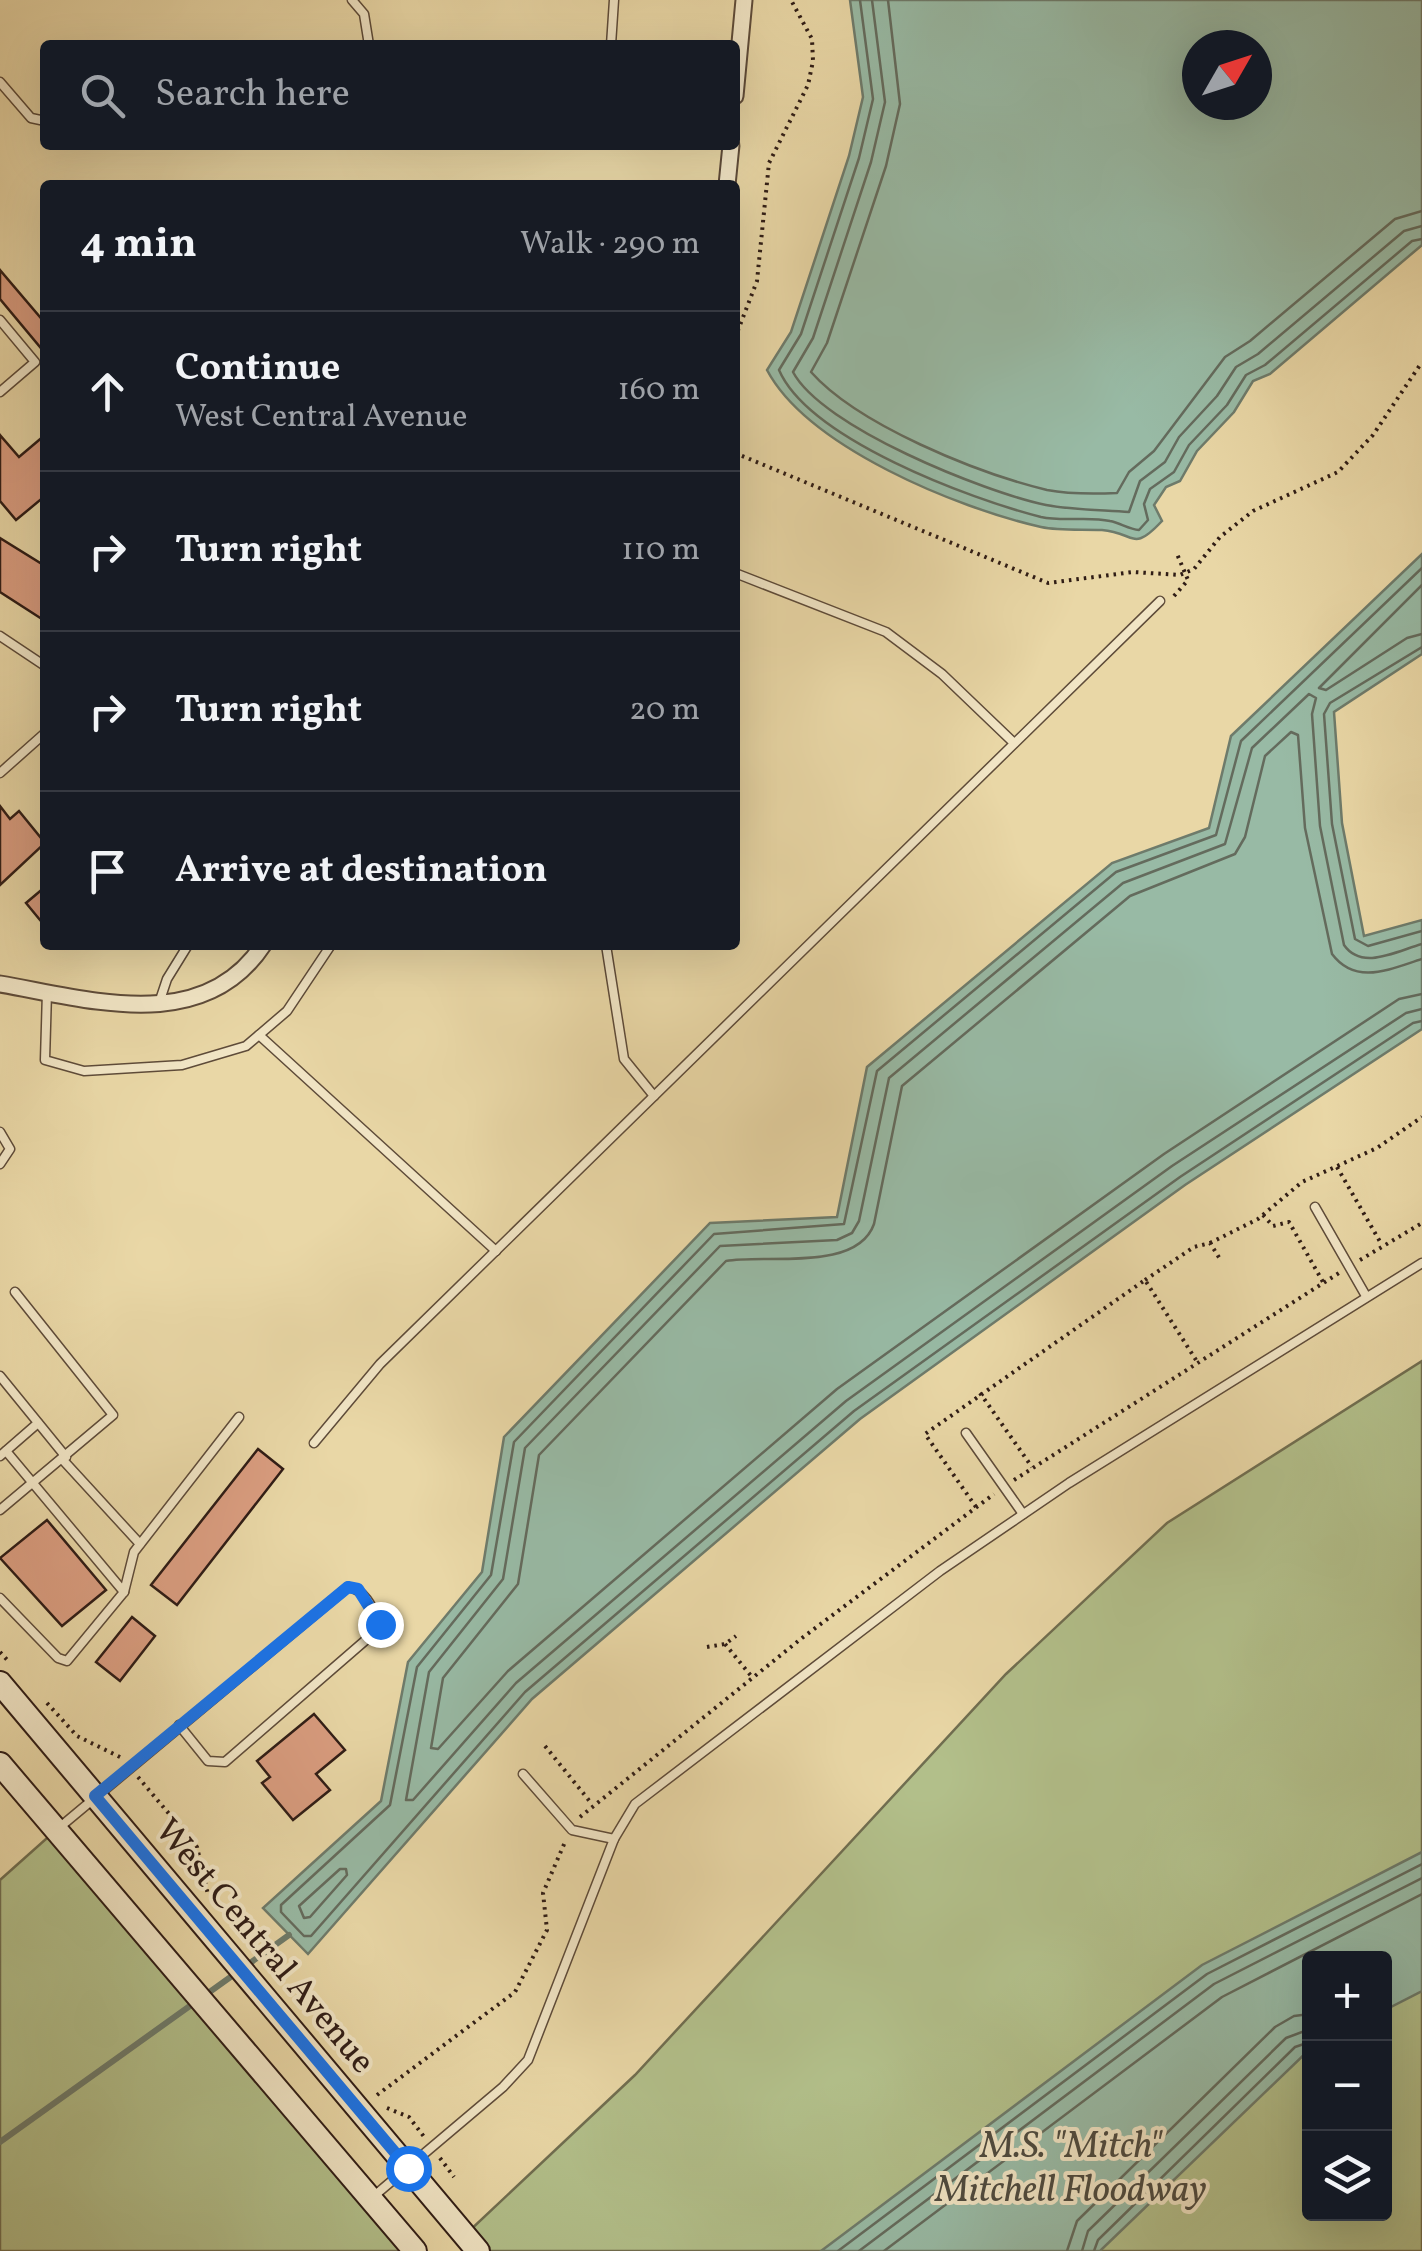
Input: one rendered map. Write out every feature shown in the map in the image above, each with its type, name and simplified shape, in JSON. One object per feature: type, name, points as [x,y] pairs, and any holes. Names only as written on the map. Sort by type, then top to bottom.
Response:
[{"type":"main road","name":"West Central Avenue","points":[[0,1683],[478,2251]]},
{"type":"main road","points":[[0,1764],[415,2251]]},
{"type":"street","points":[[740,43],[744,0]]},
{"type":"street","points":[[727,180],[730,150]]},
{"type":"street","points":[[0,984],[125,1006],[158,1006],[222,986],[258,950]]},
{"type":"lane","points":[[352,0],[364,14],[369,40]]},
{"type":"lane","points":[[612,40],[614,0]]},
{"type":"lane","points":[[0,82],[31,118],[40,120]]},
{"type":"lane","points":[[0,320],[35,362],[0,392]]},
{"type":"lane","points":[[740,575],[886,632],[942,674],[1014,742]]},
{"type":"lane","points":[[314,1443],[380,1364],[1014,742],[1165,601]]},
{"type":"lane","points":[[0,636],[40,663]]},
{"type":"lane","points":[[0,773],[40,737]]},
{"type":"lane","points":[[158,1006],[167,978],[185,950]]},
{"type":"lane","points":[[47,992],[44,1060],[84,1071],[182,1065],[246,1046],[287,1011],[328,950]]},
{"type":"lane","points":[[607,950],[624,1059],[654,1096]]},
{"type":"lane","points":[[259,1035],[496,1251]]},
{"type":"lane","points":[[0,1132],[10,1149],[0,1164]]},
{"type":"lane","points":[[1315,1207],[1366,1296]]},
{"type":"lane","points":[[371,2200],[528,2060],[614,1840],[635,1804],[940,1571],[1023,1514],[1422,1263]]},
{"type":"lane","points":[[0,1510],[113,1415],[14,1292]]},
{"type":"lane","points":[[0,1376],[64,1458],[140,1544]]},
{"type":"lane","points":[[0,1598],[58,1658],[67,1661],[124,1592],[140,1544],[239,1417]]},
{"type":"lane","points":[[38,1424],[3,1453],[124,1592]]},
{"type":"lane","points":[[966,1433],[1023,1514]]},
{"type":"lane","points":[[56,1830],[178,1725],[348,1587],[358,1589],[369,1602],[380,1624],[375,1632],[225,1762],[208,1760],[178,1725]]},
{"type":"lane","points":[[523,1774],[572,1830],[614,1840]]},
{"type":"path","points":[[740,325],[757,281],[769,164],[808,85],[813,61],[812,39],[792,0]]},
{"type":"path","points":[[740,455],[1048,583],[1113,573],[1186,572],[1253,511],[1338,472],[1373,434],[1422,362]]},
{"type":"path","points":[[1165,601],[1188,580],[1177,554]]},
{"type":"path","points":[[976,1506],[925,1434],[1194,1247],[1263,1215],[1302,1182],[1377,1148],[1422,1117]]},
{"type":"path","points":[[1336,1167],[1383,1246]]},
{"type":"path","points":[[1263,1215],[1273,1226],[1289,1222],[1323,1282]]},
{"type":"path","points":[[1210,1242],[1220,1258]]},
{"type":"path","points":[[1144,1280],[1196,1360]]},
{"type":"path","points":[[980,1393],[1032,1467]]},
{"type":"path","points":[[707,1647],[725,1644],[736,1636]]},
{"type":"path","points":[[725,1644],[752,1677]]},
{"type":"path","points":[[545,1746],[592,1804]]},
{"type":"path","points":[[367,2084],[390,2111],[409,2117],[454,2177]]},
{"type":"green space","points":[[1422,1361],[1422,2251],[477,2251],[465,2235],[635,2075],[1006,1674],[1167,1523]]},
{"type":"green space","points":[[56,1830],[415,2251],[0,2251],[0,1880]]},
{"type":"water","points":[[850,0],[1422,0],[1422,245],[1270,374],[1253,381],[1234,412],[1197,451],[1180,481],[1166,487],[1154,505],[1162,521],[1139,539],[1102,530],[1048,528],[1007,518],[928,489],[850,449],[787,398],[767,370],[791,332],[849,156],[863,97]]},
{"type":"water","points":[[1422,554],[1422,654],[1334,712],[1342,823],[1364,936],[1422,920],[1422,1029],[1185,1185],[860,1419],[532,1699],[308,1954],[263,1908],[381,1801],[408,1662],[482,1572],[504,1437],[710,1223],[837,1217],[867,1067],[1112,863],[1209,828],[1231,736]]},
{"type":"water","name":"M.S. \"Mitch\" Mitchell Floodway","points":[[1422,1852],[1422,1991],[1392,2006],[1392,1951],[1302,1951],[1302,2057],[1100,2251],[821,2251],[1202,1965]]},
{"type":"building","points":[[0,270],[40,317],[40,347],[0,299]]},
{"type":"building","points":[[0,435],[19,457],[40,439],[40,500],[16,520],[0,501]]},
{"type":"building","points":[[0,538],[40,563],[40,618],[0,592]]},
{"type":"building","points":[[0,806],[10,819],[19,811],[40,837],[40,848],[0,885]]},
{"type":"building","points":[[40,891],[40,920],[26,903]]},
{"type":"building","points":[[258,1449],[283,1469],[177,1605],[151,1585]]},
{"type":"building","points":[[47,1520],[106,1590],[62,1626],[0,1558]]},
{"type":"building","points":[[132,1617],[155,1636],[120,1681],[96,1662]]},
{"type":"building","points":[[314,1714],[345,1750],[316,1774],[330,1790],[293,1820],[262,1783],[270,1777],[257,1761]]},
{"type":"waterway","points":[[204,1996],[289,1935]]},
{"type":"waterway","points":[[0,2142],[194,2003]]},
{"type":"route","points":[[380,1624],[358,1589],[348,1587],[95,1796],[408,2168]]}]
